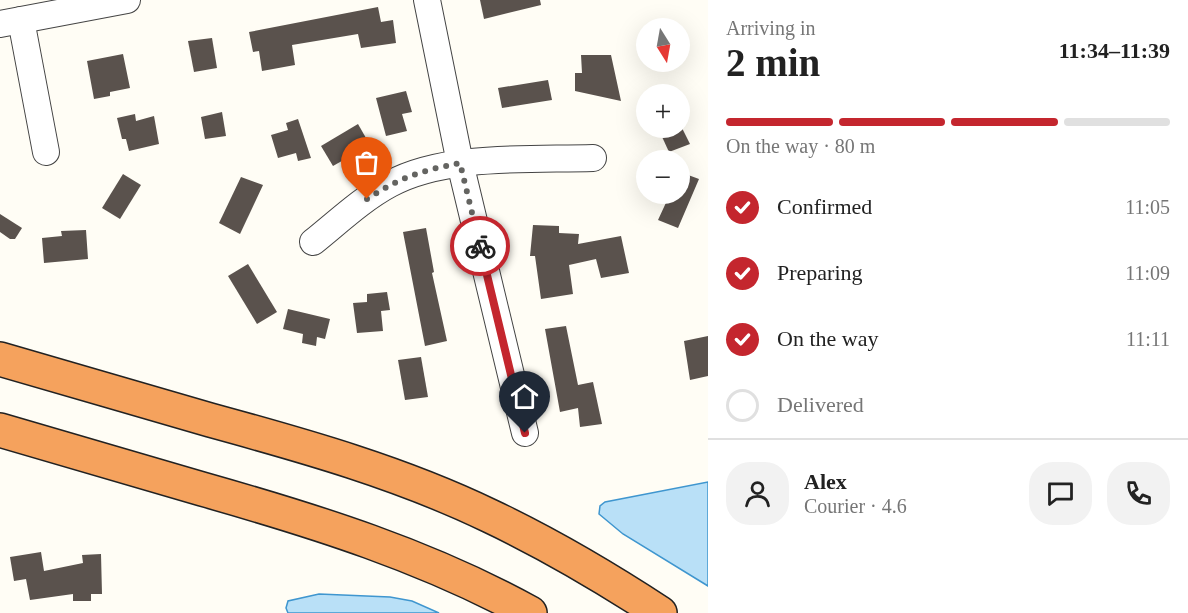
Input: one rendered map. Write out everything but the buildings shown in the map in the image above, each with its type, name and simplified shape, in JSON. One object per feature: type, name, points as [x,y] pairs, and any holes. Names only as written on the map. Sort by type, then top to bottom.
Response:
[{"type":"highway","points":[[0,359],[291,442],[413,483],[490,515],[532,536],[591,569],[660,613]]},
{"type":"highway","points":[[0,430],[328,526],[443,570],[530,613]]},
{"type":"street","points":[[46,152],[10,22],[127,0]]},
{"type":"street","points":[[427,0],[460,163],[525,433]]},
{"type":"street","points":[[313,242],[367,199],[389,184],[414,173],[460,163],[593,158]]},
{"type":"water","points":[[708,482],[708,586],[623,534],[599,514],[600,506],[605,502]]},
{"type":"water","points":[[319,594],[390,597],[412,601],[439,613],[288,613],[286,608],[288,601]]},
{"type":"way so far","points":[[367,199],[389,184],[414,173],[460,163],[480,246]]},
{"type":"route","points":[[480,246],[525,433]]}]
